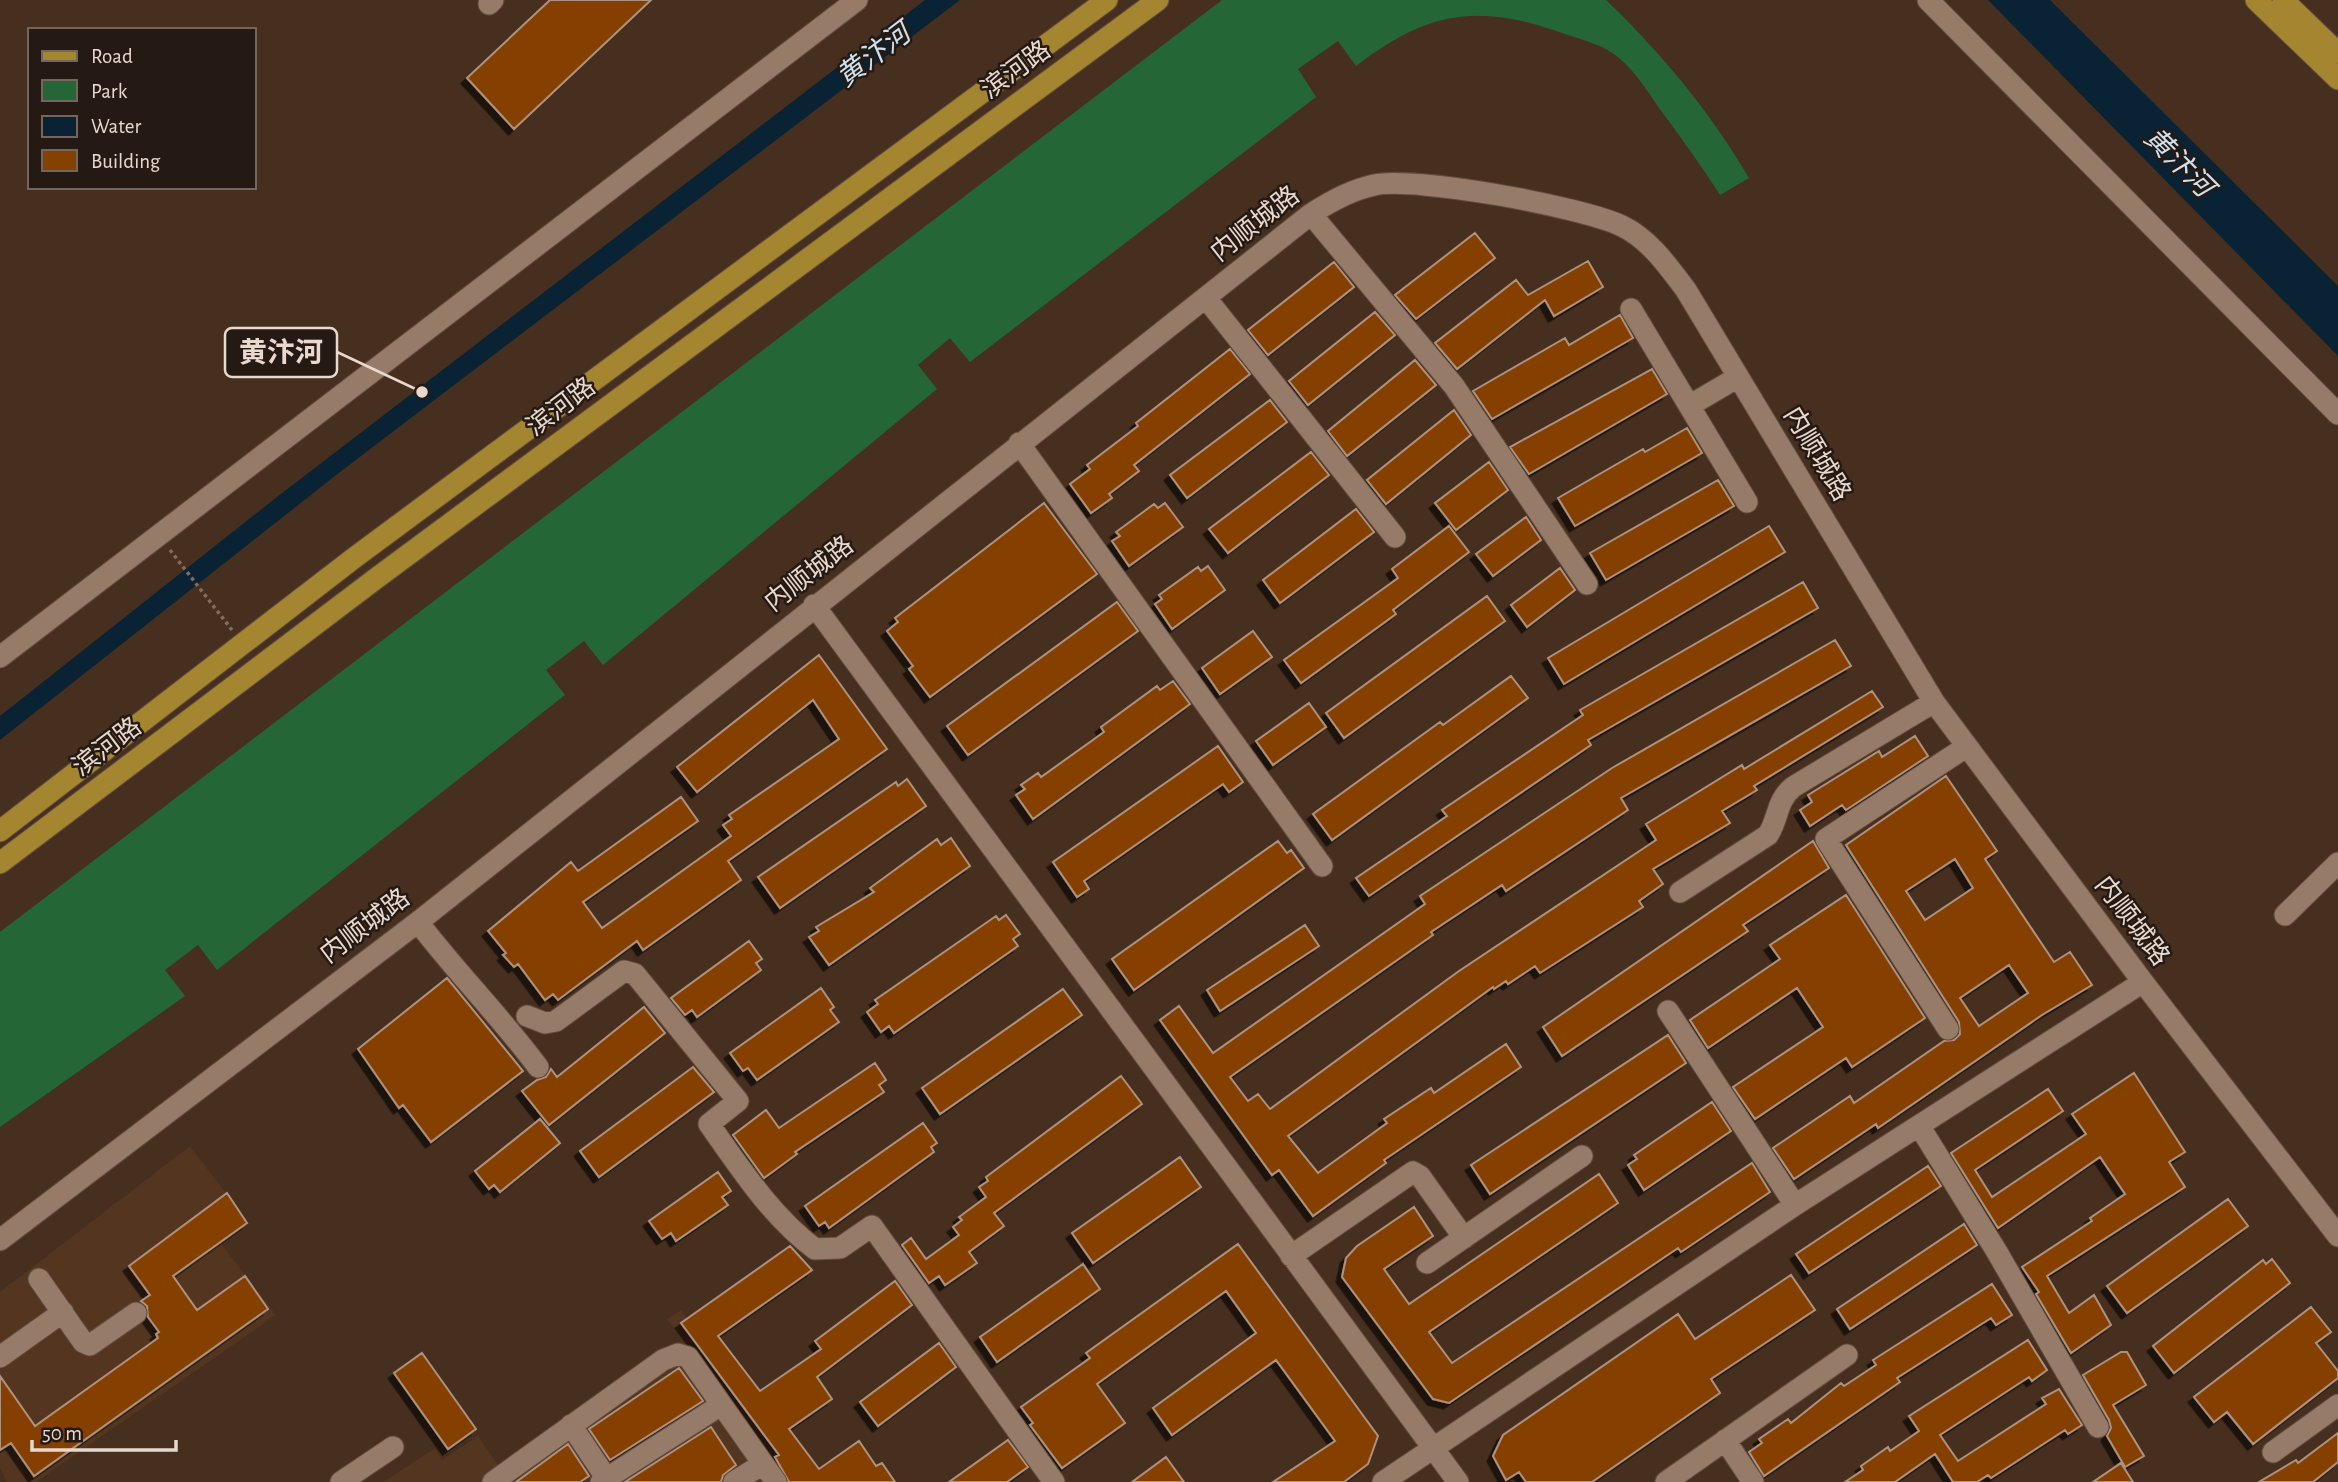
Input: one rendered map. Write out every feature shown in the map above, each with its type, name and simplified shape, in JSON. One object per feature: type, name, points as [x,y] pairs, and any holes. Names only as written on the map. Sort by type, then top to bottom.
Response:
[{"type":"main road","name":"滨河路","points":[[0,831],[242,643],[1107,0]]},
{"type":"main road","name":"滨河路","points":[[0,863],[389,569],[1158,0]]},
{"type":"main road","points":[[2256,0],[2338,79]]},
{"type":"main road","points":[[2283,0],[2338,53]]},
{"type":"street","points":[[0,656],[857,0]]},
{"type":"street","points":[[1928,0],[2338,414]]},
{"type":"street","name":"内顺城路","points":[[0,1240],[418,922],[814,605],[1311,214],[1356,190],[1374,185],[1404,183],[1570,210],[1623,227],[1657,253],[1670,268],[1738,377],[1934,702],[2143,982],[2338,1236]]},
{"type":"street","points":[[1311,214],[1454,386],[1587,584]]},
{"type":"street","points":[[1206,298],[1395,537]]},
{"type":"street","points":[[1631,309],[1747,502]]},
{"type":"street","points":[[1689,406],[1738,377]]},
{"type":"street","points":[[1019,443],[1322,866]]},
{"type":"street","points":[[814,605],[1458,1482]]},
{"type":"street","points":[[1680,892],[1768,835],[1774,825],[1779,802],[1793,787],[1934,702]]},
{"type":"street","points":[[1948,1029],[1826,839],[1966,747]]},
{"type":"street","points":[[2285,915],[2338,863]]},
{"type":"street","points":[[418,922],[455,971],[504,1022],[538,1067]]},
{"type":"street","points":[[527,1016],[545,1023],[556,1021],[624,971],[635,974],[738,1101],[709,1124],[751,1185],[799,1237],[816,1250],[840,1248],[872,1226],[1054,1482]]},
{"type":"street","points":[[1383,1482],[1794,1205],[1920,1127],[2143,982]]},
{"type":"street","points":[[1668,1011],[1794,1205]]},
{"type":"street","points":[[1920,1127],[1997,1252],[2098,1427]]},
{"type":"street","points":[[1427,1263],[1582,1156]]},
{"type":"street","points":[[1291,1255],[1413,1172],[1420,1176],[1464,1238]]},
{"type":"street","points":[[39,1279],[83,1342],[90,1345],[136,1313]]},
{"type":"street","points":[[0,1357],[63,1312]]},
{"type":"street","points":[[493,1482],[674,1354],[688,1357],[776,1482]]},
{"type":"street","points":[[1666,1482],[1847,1355]]},
{"type":"street","points":[[571,1425],[605,1481],[722,1405]]},
{"type":"street","points":[[2273,1452],[2338,1405]]},
{"type":"street","points":[[1725,1440],[1753,1482]]},
{"type":"street","points":[[341,1482],[393,1447]]},
{"type":"street","points":[[734,1482],[763,1464]]},
{"type":"path","points":[[159,534],[242,643]]},
{"type":"shaded area","points":[[190,1146],[249,1223],[222,1245],[276,1315],[36,1482],[7,1482],[0,1468],[0,1292]]},
{"type":"shaded area","points":[[681,1310],[810,1482],[383,1482],[435,1448],[442,1460],[478,1436],[499,1466],[682,1340],[667,1319]]},
{"type":"green space","points":[[1222,0],[1606,0],[1684,84],[1718,129],[1749,178],[1720,195],[1626,64],[1613,53],[1586,41],[1506,18],[1456,17],[1407,33],[1356,66],[1338,41],[1298,69],[1316,97],[970,362],[950,338],[918,365],[937,389],[603,665],[584,641],[546,670],[565,695],[217,970],[198,945],[165,970],[185,996],[0,1127],[0,932]]},
{"type":"water","points":[[925,0],[960,0],[340,472],[0,740],[0,716],[277,497]]},
{"type":"water","points":[[1988,0],[2050,0],[2338,286],[2338,356]]},
{"type":"building","points":[[550,0],[651,0],[514,129],[467,78]]},
{"type":"building","points":[[1475,233],[1495,258],[1416,319],[1395,295]]},
{"type":"building","points":[[1588,261],[1603,287],[1554,316],[1545,300],[1457,369],[1435,343],[1516,280],[1528,295]]},
{"type":"building","points":[[1334,262],[1354,287],[1268,355],[1248,330]]},
{"type":"building","points":[[1375,312],[1395,335],[1308,405],[1289,381]]},
{"type":"building","points":[[1620,315],[1633,338],[1492,419],[1473,391],[1565,338],[1569,345]]},
{"type":"building","points":[[1230,349],[1250,374],[1134,465],[1139,471],[1109,494],[1112,498],[1091,513],[1070,484],[1090,469],[1087,465],[1138,426],[1136,423]]},
{"type":"building","points":[[1415,360],[1436,385],[1347,456],[1328,431]]},
{"type":"building","points":[[1652,369],[1667,394],[1529,474],[1510,447]]},
{"type":"building","points":[[1270,400],[1287,422],[1187,498],[1170,475]]},
{"type":"building","points":[[1454,410],[1471,435],[1386,504],[1367,480]]},
{"type":"building","points":[[1687,428],[1702,453],[1575,526],[1558,498],[1643,449],[1645,452]]},
{"type":"building","points":[[1311,452],[1329,475],[1228,553],[1209,529]]},
{"type":"building","points":[[1489,462],[1508,490],[1456,530],[1435,503]]},
{"type":"building","points":[[1718,480],[1734,506],[1606,580],[1590,553]]},
{"type":"building","points":[[1044,503],[1097,574],[930,697],[909,669],[913,666],[887,631],[898,622],[895,618]]},
{"type":"building","points":[[1165,503],[1183,527],[1129,566],[1112,541],[1120,536],[1116,532],[1154,504],[1158,508]]},
{"type":"building","points":[[1356,509],[1374,532],[1280,603],[1263,580]]},
{"type":"building","points":[[1526,517],[1541,540],[1493,576],[1476,554]]},
{"type":"building","points":[[1449,526],[1469,552],[1393,610],[1396,614],[1301,683],[1284,660],[1398,578],[1392,569]]},
{"type":"building","points":[[1769,526],[1785,552],[1564,684],[1548,658]]},
{"type":"building","points":[[1208,566],[1225,590],[1172,629],[1155,604],[1162,599],[1159,595],[1198,567],[1201,571]]},
{"type":"building","points":[[1560,568],[1575,590],[1527,627],[1511,605]]},
{"type":"building","points":[[1803,582],[1818,608],[1588,740],[1591,745],[1369,896],[1356,878],[1447,816],[1442,810],[1583,715],[1580,710]]},
{"type":"building","points":[[1487,596],[1505,621],[1344,738],[1326,713]]},
{"type":"building","points":[[1117,602],[1138,631],[968,755],[947,726]]},
{"type":"building","points":[[1253,631],[1272,657],[1220,694],[1202,668]]},
{"type":"building","points":[[1835,640],[1851,666],[1621,798],[1628,810],[1506,891],[1502,885],[1431,932],[1433,935],[1230,1077],[1248,1101],[1258,1094],[1270,1109],[1459,971],[1656,840],[1646,824],[1742,765],[1744,769],[1872,691],[1883,707],[1754,786],[1757,790],[1722,811],[1730,823],[1653,869],[1663,884],[1639,901],[1643,907],[1540,973],[1535,966],[1508,984],[1506,981],[1494,989],[1493,987],[1288,1136],[1318,1173],[1387,1123],[1384,1119],[1431,1088],[1434,1093],[1506,1044],[1521,1067],[1384,1160],[1386,1163],[1313,1216],[1279,1170],[1272,1175],[1160,1020],[1179,1006],[1213,1053],[1425,904],[1420,896],[1612,768]]},
{"type":"building","points":[[819,655],[887,749],[728,861],[741,880],[643,950],[637,941],[558,1000],[553,994],[545,1000],[518,964],[514,967],[503,955],[506,953],[488,931],[571,862],[578,871],[681,797],[698,821],[583,902],[602,928],[731,836],[723,825],[732,819],[729,815],[839,739],[813,700],[697,792],[677,767]]},
{"type":"building","points":[[1511,676],[1528,698],[1332,840],[1313,814],[1440,722],[1443,725]]},
{"type":"building","points":[[1173,681],[1190,704],[1033,819],[1016,795],[1025,789],[1021,785],[1038,773],[1041,777],[1104,732],[1101,727],[1157,686],[1160,690]]},
{"type":"building","points":[[1309,703],[1326,727],[1273,765],[1256,741]]},
{"type":"building","points":[[1915,736],[1928,756],[1846,810],[1842,805],[1810,826],[1800,810],[1812,802],[1808,795],[1879,751],[1882,757]]},
{"type":"building","points":[[1218,746],[1243,782],[1229,792],[1223,784],[1084,881],[1089,889],[1077,897],[1053,862]]},
{"type":"building","points":[[1946,776],[1997,851],[1985,859],[2054,962],[2070,952],[2092,985],[2042,1015],[1878,1128],[1876,1124],[1794,1179],[1773,1148],[1850,1096],[1854,1103],[1944,1041],[1954,1040],[1960,1034],[1959,1022],[1846,845]],"holes":[[[1955,859],[1973,888],[1925,920],[1906,891]],[[2009,965],[2028,993],[1979,1026],[1960,998]]]},
{"type":"building","points":[[907,779],[926,806],[780,908],[758,877],[896,782],[898,786]]},
{"type":"building","points":[[951,838],[970,866],[829,965],[809,937],[819,931],[816,927],[874,892],[870,888],[937,839],[941,845]]},
{"type":"building","points":[[1278,841],[1287,853],[1291,850],[1304,868],[1134,990],[1112,959]]},
{"type":"building","points":[[1813,841],[1829,868],[1743,925],[1748,931],[1562,1056],[1543,1027]]},
{"type":"building","points":[[1846,895],[1925,1018],[1852,1067],[1846,1058],[1755,1119],[1733,1087],[1823,1027],[1797,988],[1708,1048],[1690,1020],[1780,959],[1770,945]]},
{"type":"building","points":[[1006,915],[1020,934],[1013,939],[1018,946],[894,1033],[889,1026],[881,1032],[867,1012],[878,1004],[875,1000],[996,916],[999,920]]},
{"type":"building","points":[[1305,925],[1319,946],[1220,1011],[1207,990]]},
{"type":"building","points":[[749,941],[762,959],[756,963],[761,970],[697,1017],[692,1010],[685,1015],[671,998]]},
{"type":"building","points":[[447,978],[523,1071],[431,1142],[403,1105],[399,1108],[358,1049]]},
{"type":"building","points":[[821,988],[834,1007],[830,1010],[839,1022],[757,1080],[748,1068],[743,1071],[730,1053]]},
{"type":"building","points":[[1063,989],[1082,1015],[940,1114],[922,1088]]},
{"type":"building","points":[[644,1007],[665,1033],[549,1125],[522,1091],[546,1077],[551,1069],[557,1077]]},
{"type":"building","points":[[1668,1035],[1686,1063],[1490,1194],[1471,1165]]},
{"type":"building","points":[[875,1063],[886,1080],[879,1085],[884,1092],[795,1152],[797,1154],[764,1178],[733,1135],[766,1110],[779,1128]]},
{"type":"building","points":[[693,1067],[714,1092],[599,1177],[580,1151]]},
{"type":"building","points":[[2134,1073],[2185,1152],[2169,1162],[2185,1187],[2047,1276],[2069,1313],[2094,1295],[2111,1325],[2071,1353],[2036,1294],[2039,1292],[2022,1267],[2092,1221],[2090,1218],[2125,1194],[2100,1157],[1998,1228],[1951,1153],[2048,1089],[2063,1111],[1975,1170],[1992,1197],[2086,1134],[2072,1114]]},
{"type":"building","points":[[1121,1076],[1142,1104],[994,1213],[1004,1226],[969,1252],[977,1263],[945,1285],[939,1276],[929,1283],[902,1245],[911,1238],[926,1259],[959,1235],[953,1227],[962,1220],[959,1217],[986,1197],[979,1187],[988,1181],[986,1177]]},
{"type":"building","points":[[1712,1102],[1731,1131],[1644,1190],[1628,1165],[1637,1159],[1634,1155]]},
{"type":"building","points":[[540,1119],[560,1143],[500,1192],[494,1185],[489,1189],[475,1171]]},
{"type":"building","points":[[923,1123],[937,1143],[931,1147],[934,1152],[829,1228],[825,1222],[819,1226],[805,1206]]},
{"type":"building","points":[[1180,1157],[1201,1187],[1093,1263],[1072,1233]]},
{"type":"building","points":[[1752,1163],[1770,1192],[1681,1252],[1678,1248],[1449,1403],[1433,1399],[1342,1277],[1346,1258],[1357,1246],[1414,1207],[1433,1236],[1384,1269],[1409,1304],[1599,1174],[1618,1203],[1429,1332],[1452,1363]]},
{"type":"building","points":[[1928,1166],[1941,1186],[1809,1273],[1796,1254]]},
{"type":"building","points":[[718,1172],[731,1191],[722,1197],[728,1205],[676,1241],[671,1233],[662,1239],[649,1221]]},
{"type":"building","points":[[227,1193],[247,1223],[173,1276],[197,1310],[245,1276],[268,1309],[34,1476],[11,1443],[0,1450],[0,1376],[35,1426],[158,1338],[156,1334],[159,1332],[148,1317],[147,1306],[141,1301],[150,1295],[129,1266]]},
{"type":"building","points":[[2228,1199],[2248,1226],[2127,1313],[2107,1286]]},
{"type":"building","points":[[1964,1224],[1977,1245],[1850,1329],[1837,1309]]},
{"type":"building","points":[[1238,1244],[1378,1436],[1368,1464],[1344,1482],[1273,1482],[1335,1441],[1276,1360],[1172,1435],[1153,1408],[1256,1333],[1226,1291],[1097,1384],[1125,1423],[1062,1468],[1030,1425],[1033,1423],[1021,1407],[1090,1358],[1086,1353]]},
{"type":"building","points":[[790,1246],[812,1270],[718,1336],[760,1391],[821,1349],[815,1341],[895,1281],[912,1305],[817,1377],[832,1399],[789,1429],[819,1469],[859,1441],[876,1466],[882,1463],[895,1482],[789,1482],[775,1457],[779,1455],[681,1323]]},
{"type":"building","points":[[2272,1259],[2290,1283],[2174,1373],[2153,1346],[2263,1260],[2266,1264]]},
{"type":"building","points":[[1083,1264],[1100,1289],[997,1362],[980,1337]]},
{"type":"building","points":[[1791,1275],[1815,1310],[1711,1379],[1720,1393],[1592,1482],[1526,1482],[1519,1472],[1506,1480],[1493,1456],[1503,1435],[1678,1314],[1695,1339]]},
{"type":"building","points":[[1992,1284],[2012,1315],[1996,1325],[1991,1318],[1897,1378],[1900,1382],[1764,1476],[1749,1452],[1762,1443],[1759,1439],[1788,1419],[1791,1423],[1841,1383],[1844,1386],[1876,1365],[1873,1360]]},
{"type":"building","points":[[2311,1307],[2331,1332],[2316,1343],[2338,1371],[2338,1378],[2253,1444],[2227,1412],[2214,1422],[2194,1397]]},
{"type":"building","points":[[2028,1340],[2047,1370],[2032,1381],[2029,1377],[1940,1435],[1958,1461],[2046,1404],[2042,1398],[2059,1389],[2082,1425],[2068,1434],[2065,1430],[1991,1478],[1988,1475],[1977,1482],[1953,1482],[1935,1454],[1895,1482],[1845,1482],[1863,1470],[1861,1466],[1888,1447],[1890,1451],[1919,1431],[1909,1416]]},
{"type":"building","points":[[939,1343],[956,1367],[878,1426],[860,1402]]},
{"type":"building","points":[[2121,1352],[2127,1352],[2146,1385],[2113,1405],[2144,1456],[2125,1467],[2107,1436],[2111,1428],[2109,1420],[2083,1375]]},
{"type":"building","points":[[422,1353],[476,1429],[448,1449],[394,1373]]},
{"type":"building","points":[[679,1368],[703,1401],[610,1460],[589,1429]]},
{"type":"building","points":[[711,1427],[736,1465],[723,1475],[721,1482],[625,1482]]},
{"type":"building","points":[[2338,1433],[2338,1462],[2313,1482],[2259,1482],[2296,1460],[2298,1463]]},
{"type":"building","points":[[1008,1440],[1028,1467],[1007,1482],[949,1482]]},
{"type":"building","points":[[568,1444],[589,1476],[580,1482],[516,1482]]},
{"type":"building","points":[[1166,1457],[1184,1482],[1132,1482]]},
{"type":"building","points":[[2121,1463],[2133,1482],[2093,1482]]},
{"type":"place","name":"黄汴河","points":[[422,392]]}]
